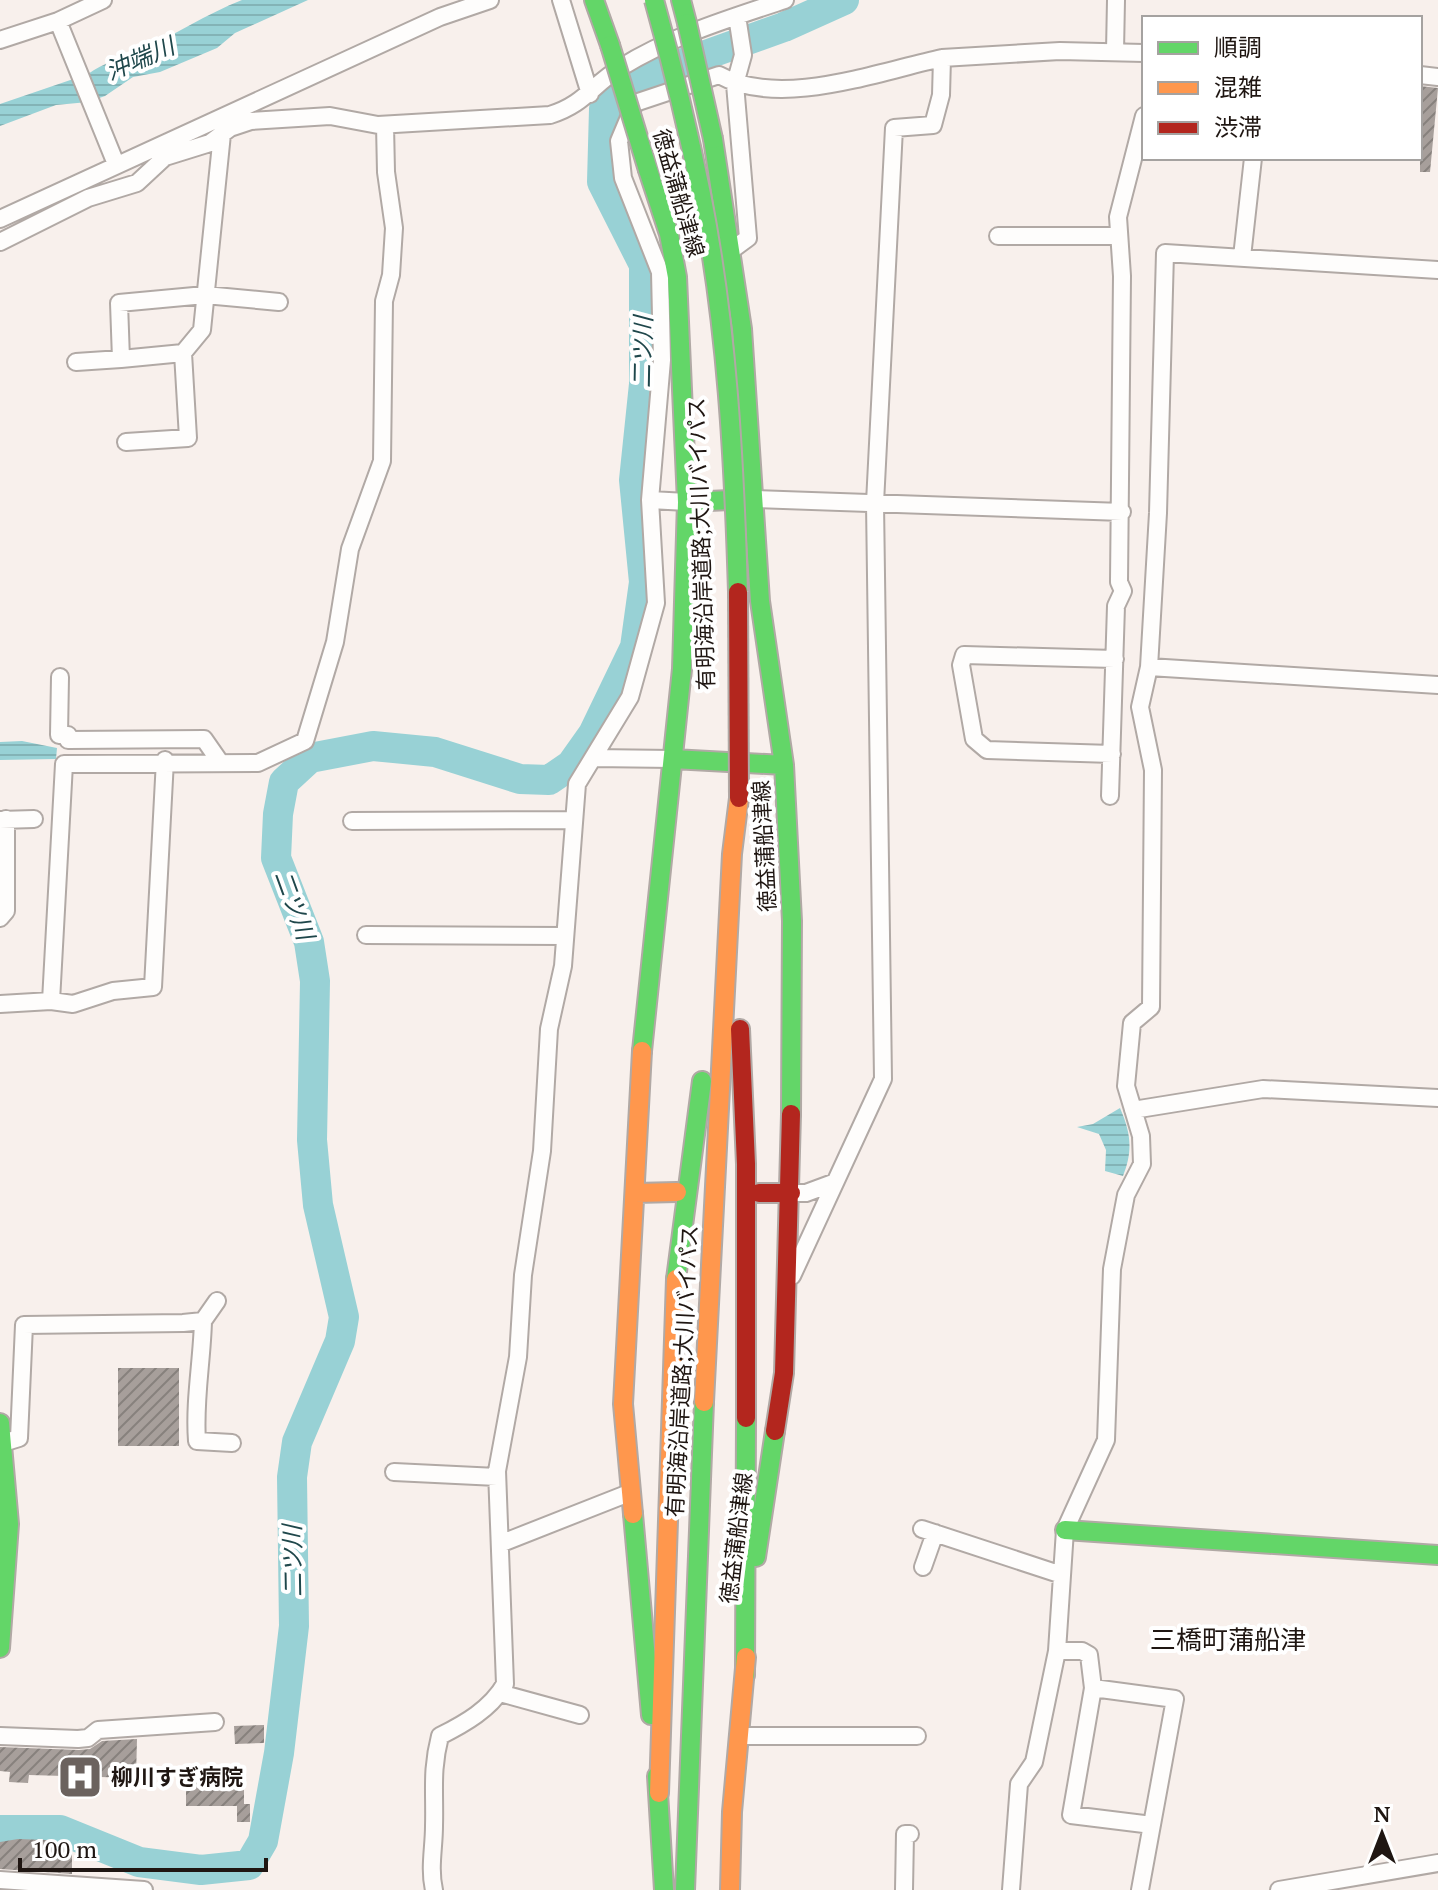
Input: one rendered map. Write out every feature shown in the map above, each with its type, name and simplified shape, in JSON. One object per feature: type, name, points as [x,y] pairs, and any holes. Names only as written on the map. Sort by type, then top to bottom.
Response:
[{"type":"main road","name":"徳益蒲船津線","points":[[594,0],[669,234],[677,277],[687,502],[682,669],[645,1000],[623,1404],[659,1793],[664,1890]]},
{"type":"main road","name":"有明海沿岸道路;大川バイパス","points":[[643,0],[687,170],[719,372],[731,564],[734,798]]},
{"type":"main road","name":"有明海沿岸道路;大川バイパス","points":[[654,0],[697,169],[728,370],[740,564],[732,854],[685,1890]]},
{"type":"main road","name":"徳益蒲船津線","points":[[681,0],[713,139],[742,329],[760,601],[784,765],[792,921],[791,1193],[784,1373],[755,1561],[739,1736],[730,1890]]},
{"type":"main road","points":[[687,502],[754,499]]},
{"type":"main road","points":[[673,759],[784,765]]},
{"type":"main road","points":[[732,854],[746,1164],[745,1675]]},
{"type":"main road","points":[[659,1793],[672,1306],[732,854]]},
{"type":"main road","points":[[635,1193],[677,1192]]},
{"type":"main road","points":[[759,1193],[791,1193]]},
{"type":"main road","points":[[0,1423],[9,1524],[0,1648]]},
{"type":"main road","points":[[1065,1530],[1438,1555]]},
{"type":"street","points":[[0,40],[61,27],[103,0]]},
{"type":"street","points":[[0,219],[113,159],[440,17],[490,0]]},
{"type":"street","points":[[561,0],[590,94]]},
{"type":"street","points":[[0,242],[88,198],[137,183],[165,157],[210,143],[251,121],[330,116],[385,125],[550,115],[574,107],[619,68],[737,16],[785,0]]},
{"type":"street","points":[[1115,51],[1116,0]]},
{"type":"street","points":[[729,252],[748,238],[735,84],[743,55],[737,16]]},
{"type":"street","points":[[61,27],[113,159]]},
{"type":"street","points":[[434,1890],[430,1870],[434,1827],[432,1766],[440,1736],[469,1721],[500,1693],[505,1684],[501,1643],[502,1543],[497,1477],[518,1357],[523,1275],[542,1151],[549,1029],[563,966],[577,784],[630,697],[656,603],[650,500],[662,360],[660,272],[623,178],[619,141],[635,103],[719,75],[735,84],[786,91],[942,58],[1115,51],[1142,53]]},
{"type":"street","points":[[787,1287],[883,1079],[875,503],[894,128],[933,125],[941,95],[942,58]]},
{"type":"street","points":[[1110,796],[1116,606],[1123,591],[1119,582],[1122,512],[1118,217],[1142,124]]},
{"type":"street","points":[[51,1001],[64,764],[165,760],[258,763],[305,741],[335,642],[350,549],[382,461],[384,301],[391,275],[394,228],[386,172],[385,125]]},
{"type":"street","points":[[126,442],[188,438],[183,353],[202,330],[222,134]]},
{"type":"street","points":[[1242,257],[1253,160]]},
{"type":"street","points":[[998,236],[1119,236]]},
{"type":"street","points":[[1011,1890],[1019,1784],[1034,1762],[1057,1651],[1065,1530],[1106,1440],[1112,1269],[1126,1195],[1142,1164],[1141,1136],[1126,1086],[1132,1023],[1151,1007],[1153,770],[1140,707],[1149,667],[1158,513],[1165,253],[1438,270]]},
{"type":"street","points":[[121,359],[119,303],[205,295],[279,302]]},
{"type":"street","points":[[76,362],[183,353]]},
{"type":"street","points":[[754,499],[1122,512]]},
{"type":"street","points":[[650,500],[687,502]]},
{"type":"street","points":[[1112,754],[987,750],[974,739],[961,665],[964,655],[1115,659]]},
{"type":"street","points":[[1149,667],[1438,685]]},
{"type":"street","points":[[60,677],[59,735],[68,735],[68,740],[204,739],[220,762]]},
{"type":"street","points":[[593,758],[673,759]]},
{"type":"street","points":[[0,1004],[51,1001],[73,1004],[113,991],[153,987],[165,760]]},
{"type":"street","points":[[0,918],[6,911],[3,820],[34,819]]},
{"type":"street","points":[[352,821],[573,820]]},
{"type":"street","points":[[366,935],[565,936]]},
{"type":"street","points":[[1133,1110],[1263,1089],[1438,1098]]},
{"type":"street","points":[[791,1193],[806,1193],[833,1183]]},
{"type":"street","points":[[217,1301],[203,1321],[201,1379],[195,1415],[197,1441],[232,1443]]},
{"type":"street","points":[[3,1443],[19,1438],[24,1325],[203,1321]]},
{"type":"street","points":[[394,1472],[497,1477]]},
{"type":"street","points":[[502,1543],[629,1493]]},
{"type":"street","points":[[923,1567],[929,1531],[1062,1575]]},
{"type":"street","points":[[1057,1651],[1082,1651],[1089,1655],[1093,1688],[1071,1815],[1152,1825]]},
{"type":"street","points":[[1093,1688],[1175,1699],[1140,1890]]},
{"type":"street","points":[[500,1693],[580,1715]]},
{"type":"street","points":[[0,1736],[78,1739],[88,1738],[98,1730],[215,1722]]},
{"type":"street","points":[[739,1736],[917,1736]]},
{"type":"street","points":[[904,1890],[905,1834],[910,1834]]},
{"type":"street","points":[[1279,1890],[1438,1863]]},
{"type":"street","points":[[0,1880],[144,1890]]},
{"type":"water","name":"沖端川","points":[[242,0],[308,0],[235,33],[217,48],[160,72],[133,77],[105,96],[88,102],[56,105],[0,126],[0,104],[88,74]]},
{"type":"water","points":[[22,741],[57,748],[56,759],[0,760],[0,742]]},
{"type":"water","points":[[1120,1108],[1129,1142],[1123,1176],[1105,1171],[1106,1150],[1099,1134],[1077,1127],[1093,1124]]},
{"type":"building","points":[[1422,86],[1438,88],[1430,172],[1420,172]]},
{"type":"building","points":[[118,1368],[179,1368],[179,1446],[118,1446]]},
{"type":"building","points":[[264,1725],[264,1743],[235,1744],[234,1726]]},
{"type":"building","points":[[137,1739],[136,1778],[29,1775],[28,1783],[9,1782],[10,1772],[0,1771],[0,1747],[79,1750],[90,1749],[102,1741]]},
{"type":"building","points":[[186,1771],[211,1771],[211,1778],[244,1778],[244,1804],[250,1804],[250,1822],[237,1822],[237,1806],[186,1806]]},
{"type":"building","points":[[47,1840],[72,1850],[72,1874],[0,1869],[0,1842]]},
{"type":"waterway","name":"二ツ川","points":[[0,1830],[60,1830],[139,1862],[201,1870],[249,1865],[263,1841],[279,1753],[294,1626],[292,1477],[297,1442],[340,1341],[344,1317],[318,1205],[312,1140],[315,981],[309,942],[276,858],[278,814],[284,782],[310,758],[373,746],[435,752],[520,779],[549,780],[571,765],[593,734],[635,647],[644,582],[634,480],[644,384],[644,265],[602,182],[604,109],[647,76],[784,27],[844,0]]},
{"type":"traffic: fast","points":[[594,0],[610,45]]},
{"type":"traffic: fast","points":[[654,0],[696,170],[710,243],[723,342],[738,592]]},
{"type":"traffic: fast","points":[[681,0],[687,23]]},
{"type":"traffic: fast","points":[[687,23],[713,139]]},
{"type":"traffic: fast","points":[[610,45],[648,170]]},
{"type":"traffic: fast","points":[[713,139],[742,329],[760,601],[784,765],[792,921],[791,1114]]},
{"type":"traffic: fast","points":[[642,1051],[682,669],[687,502],[677,277],[669,234],[648,170]]},
{"type":"traffic: fast","points":[[687,502],[752,499]]},
{"type":"traffic: fast","points":[[673,759],[784,765]]},
{"type":"traffic: fast","points":[[676,1279],[702,1081]]},
{"type":"traffic: fast","points":[[685,1890],[704,1402]]},
{"type":"traffic: fast","points":[[745,1675],[746,1418]]},
{"type":"traffic: fast","points":[[0,1423],[9,1524],[0,1648]]},
{"type":"traffic: fast","points":[[756,1557],[775,1431]]},
{"type":"traffic: fast","points":[[633,1514],[651,1715]]},
{"type":"traffic: fast","points":[[1065,1530],[1438,1555]]},
{"type":"traffic: fast","points":[[657,1776],[664,1890]]},
{"type":"traffic: slow","points":[[704,1402],[732,854],[739,798]]},
{"type":"traffic: slow","points":[[633,1514],[623,1404],[642,1051]]},
{"type":"traffic: slow","points":[[635,1193],[677,1192]]},
{"type":"traffic: slow","points":[[659,1793],[676,1279]]},
{"type":"traffic: slow","points":[[730,1890],[732,1812],[746,1657]]},
{"type":"traffic: jam","points":[[738,592],[739,798]]},
{"type":"traffic: jam","points":[[740,1029],[746,1164],[746,1418]]},
{"type":"traffic: jam","points":[[775,1431],[784,1373],[791,1114]]},
{"type":"traffic: jam","points":[[759,1193],[791,1193]]},
{"type":"place","name":"柳川すぎ病院","points":[[80,1777]]},
{"type":"district","name":"三橋町蒲船津","points":[[1228,1640]]}]
